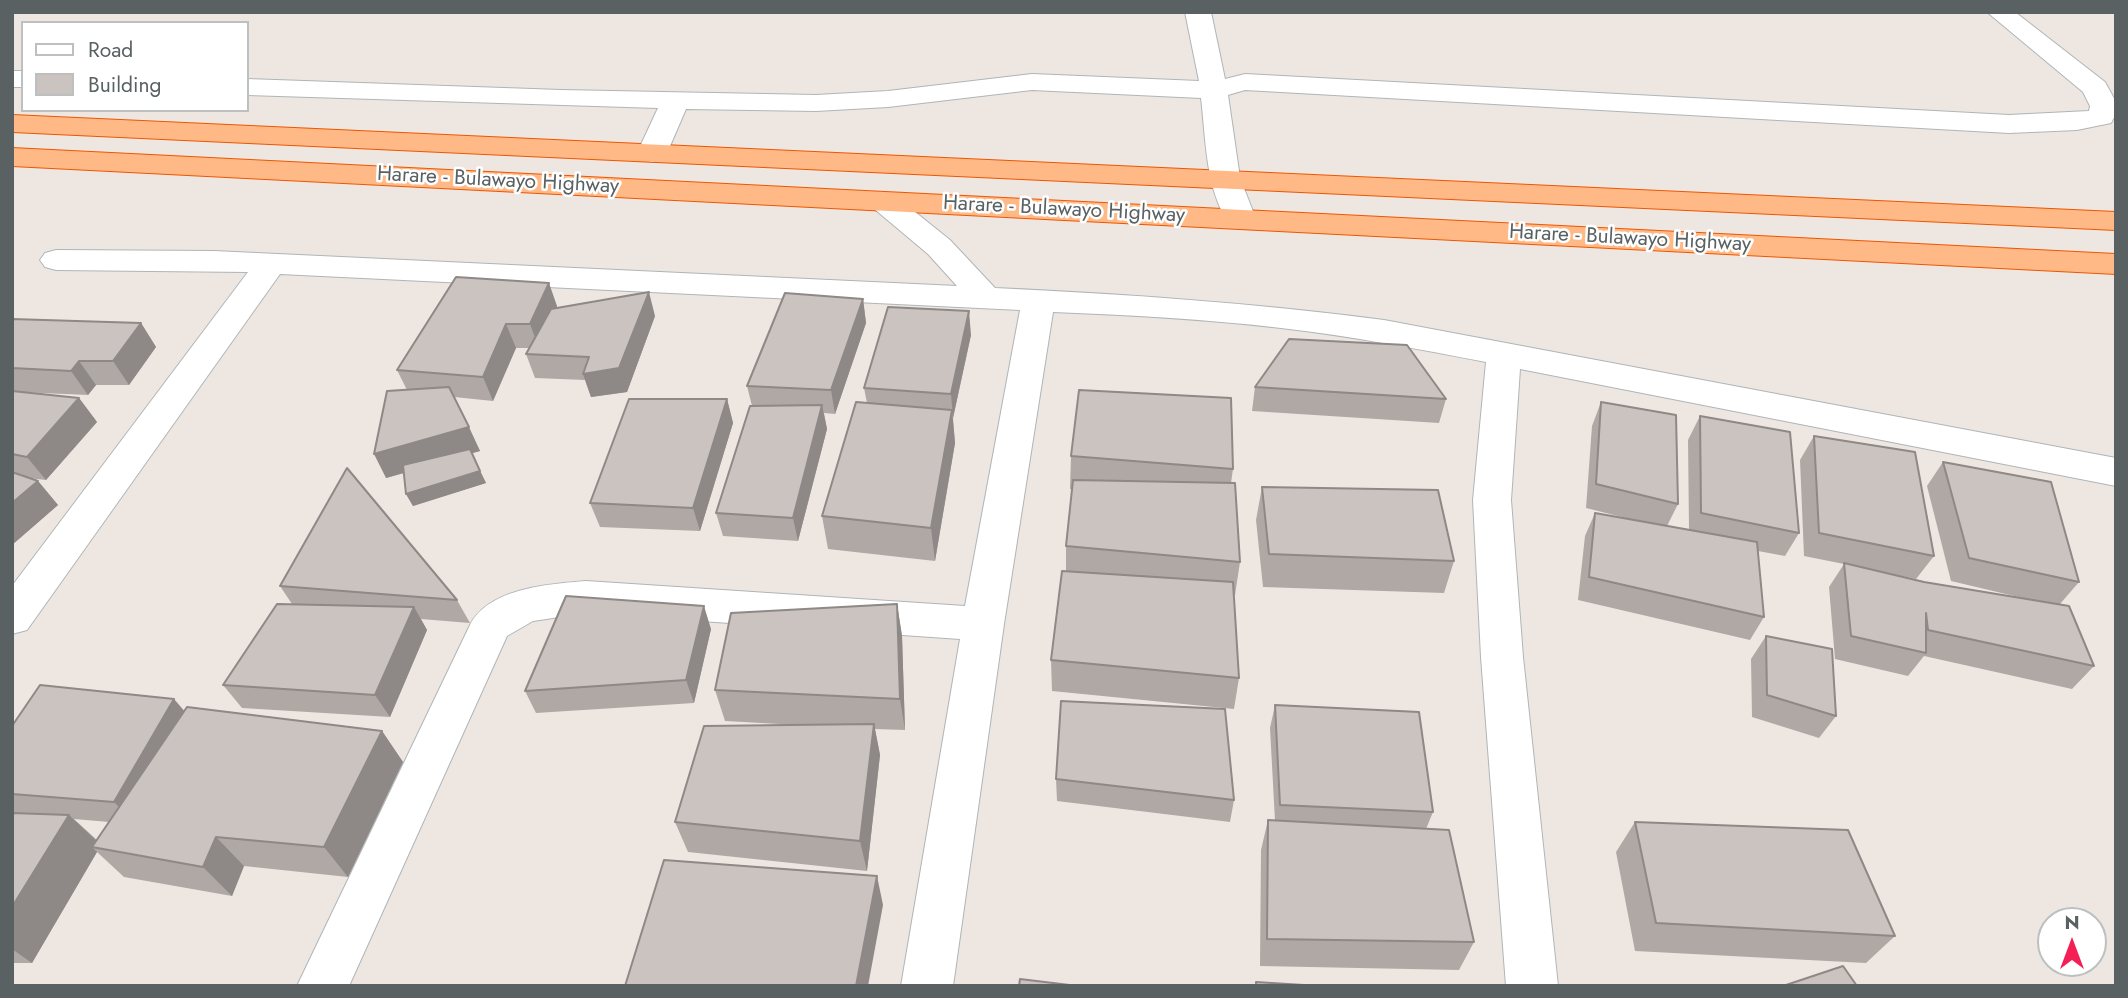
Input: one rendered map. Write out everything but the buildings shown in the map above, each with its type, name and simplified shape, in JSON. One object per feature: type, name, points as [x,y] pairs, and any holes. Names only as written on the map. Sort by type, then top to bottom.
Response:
[{"type":"highway","name":"Harare - Bulawayo Highway","points":[[12,122],[2116,221]]},
{"type":"highway","name":"Harare - Bulawayo Highway","points":[[12,157],[2116,264]]},
{"type":"street","points":[[1198,12],[1214,90],[1225,178],[1241,219]]},
{"type":"street","points":[[248,87],[828,102],[888,99],[1032,82],[1214,90],[1245,82],[2009,124],[2050,124],[2101,117],[2104,106],[2095,88],[1999,12]]},
{"type":"street","points":[[652,153],[676,100]]},
{"type":"street","points":[[883,201],[939,247],[986,298]]},
{"type":"street","points":[[56,260],[271,264],[986,298],[1281,317],[1384,331],[1504,353],[2112,481]]},
{"type":"street","points":[[12,618],[271,264]]},
{"type":"street","points":[[927,986],[983,624],[1038,301]]},
{"type":"street","points":[[1504,353],[1492,500],[1502,657],[1532,986]]},
{"type":"street","points":[[323,986],[491,625],[511,611],[540,602],[586,597],[983,624]]}]
